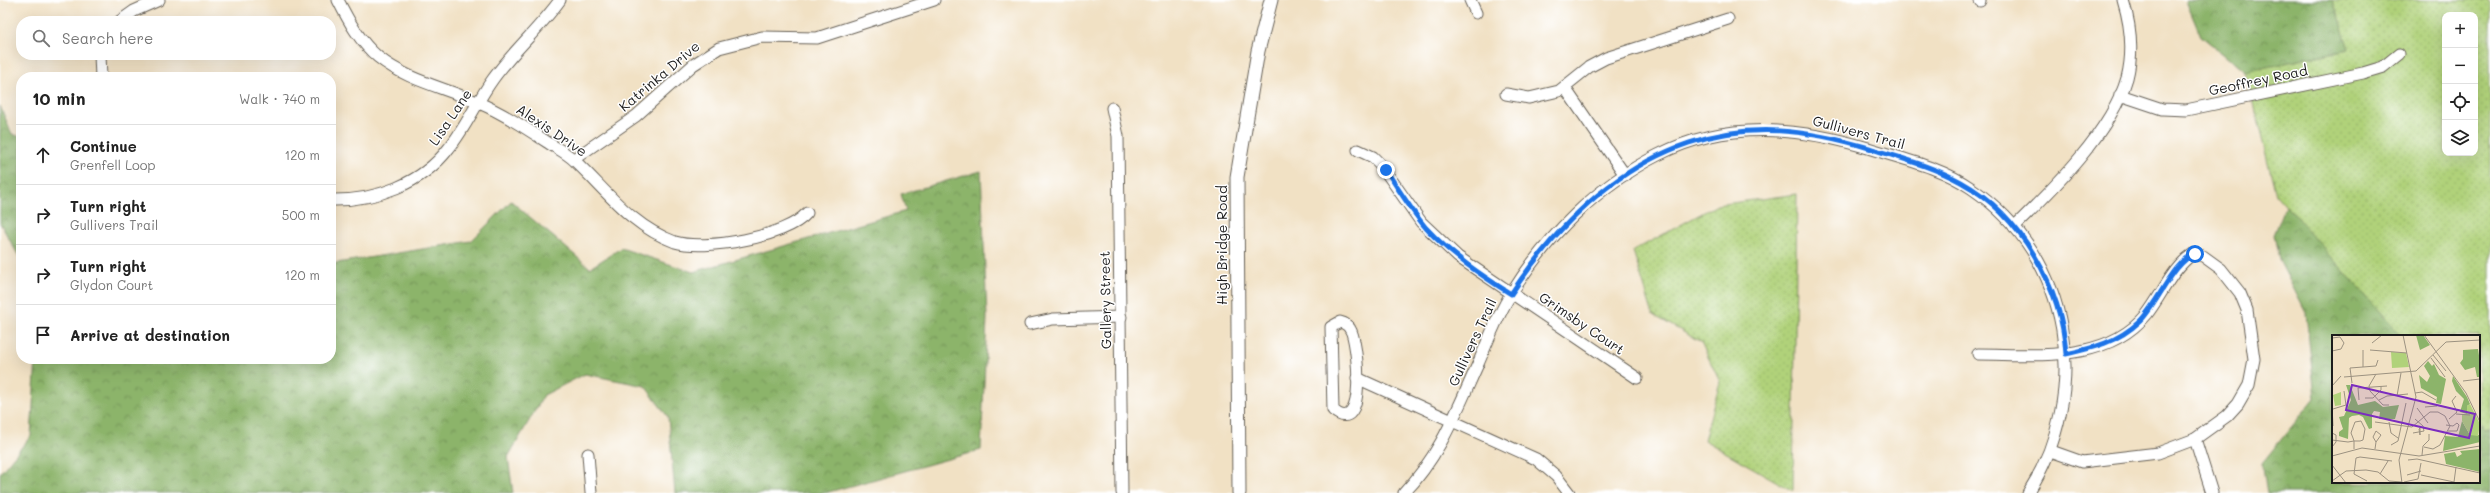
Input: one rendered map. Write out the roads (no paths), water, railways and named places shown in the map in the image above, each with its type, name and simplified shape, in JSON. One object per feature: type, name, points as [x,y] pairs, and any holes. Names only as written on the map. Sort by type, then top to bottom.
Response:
[{"type":"street","points":[[126,16],[134,10],[159,0]]},
{"type":"street","name":"Alexis Drive","points":[[338,0],[363,41],[390,66],[417,81],[479,103],[574,159],[625,213],[653,232],[685,244],[710,246],[752,238],[791,224],[806,213]]},
{"type":"street","name":"Lisa Lane","points":[[336,199],[381,194],[415,179],[435,164],[450,148],[494,77],[560,0]]},
{"type":"street","name":"Katrinka Drive","points":[[574,159],[636,116],[693,65],[719,48],[762,37],[817,38],[912,3],[934,0]]},
{"type":"street","name":"High Bridge Road","points":[[1239,493],[1237,177],[1258,52],[1272,0]]},
{"type":"street","points":[[1470,0],[1476,13]]},
{"type":"street","points":[[2014,227],[2073,166],[2096,134],[2120,95],[2127,78],[2131,47],[2128,19],[2123,0]]},
{"type":"street","points":[[1506,94],[1514,97],[1529,98],[1565,88],[1585,70],[1606,58],[1728,19]]},
{"type":"street","name":"Geoffrey Road","points":[[2120,95],[2162,109],[2186,110],[2363,73],[2383,67],[2398,54]]},
{"type":"street","points":[[100,60],[101,72]]},
{"type":"street","points":[[1565,88],[1625,175]]},
{"type":"street","name":"Gallery Street","points":[[1112,108],[1118,136],[1122,493]]},
{"type":"street","name":"Gullivers Trail","points":[[1404,493],[1426,469],[1453,420],[1511,294],[1537,257],[1570,219],[1625,175],[1661,154],[1689,142],[1722,134],[1768,129],[1809,133],[1862,146],[1942,172],[1966,185],[1987,200],[2014,227],[2034,257],[2054,298],[2063,329],[2066,354],[2064,400],[2051,450],[2028,493]]},
{"type":"street","name":"Grimsby Court","points":[[1358,150],[1373,157],[1381,165],[1408,204],[1438,239],[1470,266],[1637,378]]},
{"type":"street","points":[[1978,354],[2066,354],[2102,345],[2132,329],[2146,315],[2178,268],[2188,257],[2198,254],[2214,263],[2228,276],[2244,301],[2251,330],[2254,360],[2249,384],[2238,404],[2227,416],[2195,439],[2158,453],[2099,462],[2079,462],[2051,450]]},
{"type":"street","points":[[1030,324],[1059,318],[1121,317]]},
{"type":"street","points":[[1334,324],[1346,324],[1352,334],[1357,378],[1355,407],[1350,414],[1338,415],[1333,410],[1331,327],[1334,324]]},
{"type":"street","points":[[1357,378],[1453,420],[1536,459],[1556,476],[1569,493]]},
{"type":"street","points":[[2195,439],[2212,493]]},
{"type":"street","points":[[588,454],[591,493]]}]
